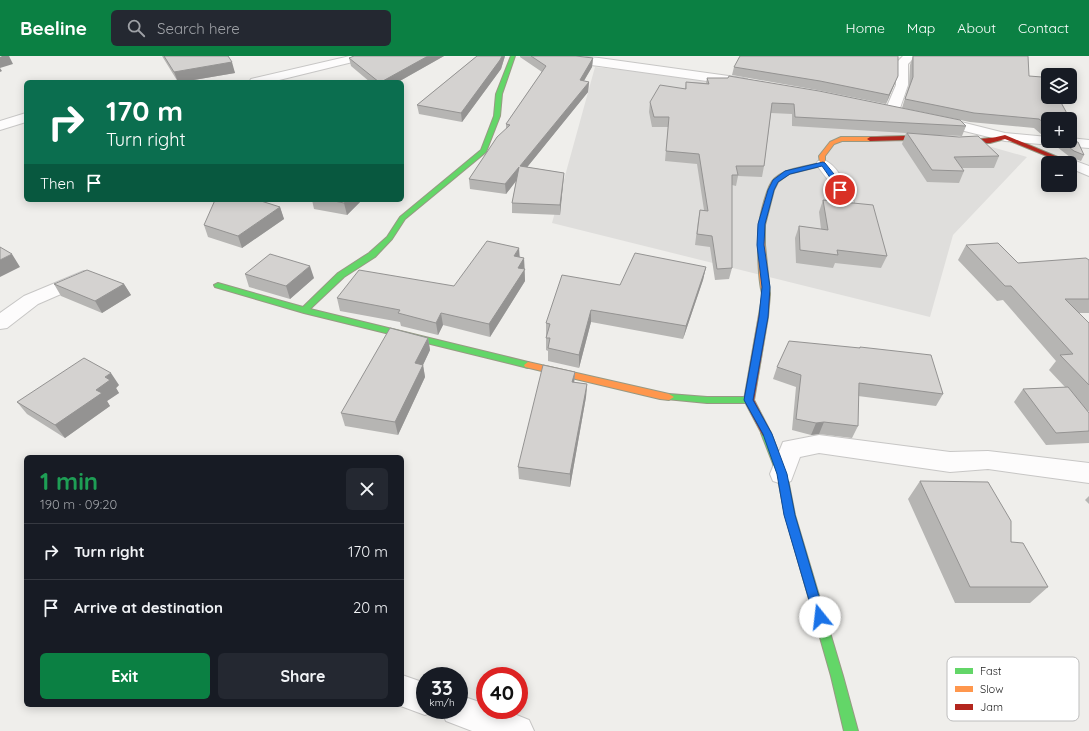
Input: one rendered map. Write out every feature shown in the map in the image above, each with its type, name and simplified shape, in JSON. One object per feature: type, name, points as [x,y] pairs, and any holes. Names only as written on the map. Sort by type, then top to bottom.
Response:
[{"type":"street","points":[[263,80],[365,56]]},
{"type":"street","points":[[304,310],[341,275],[372,255],[390,238],[402,218],[484,150],[497,116],[499,94],[513,56]]},
{"type":"street","points":[[541,56],[600,59],[758,85]]},
{"type":"street","points":[[892,111],[902,85],[902,63],[910,56]]},
{"type":"street","points":[[877,108],[907,114]]},
{"type":"street","points":[[923,117],[1005,137],[1052,156]]},
{"type":"street","points":[[5,124],[24,118]]},
{"type":"street","points":[[5,124],[24,129]]},
{"type":"street","points":[[846,202],[834,179],[823,164],[822,156],[832,143],[841,139],[904,138],[954,142],[990,141],[1005,137],[1041,140]]},
{"type":"street","points":[[1077,143],[1089,144]]},
{"type":"street","points":[[823,164],[787,173],[776,181],[771,190],[762,224],[761,245],[766,287],[764,317],[748,400],[767,434],[782,474],[790,515],[837,676],[851,731]]},
{"type":"street","points":[[1077,166],[1089,171]]},
{"type":"street","points":[[0,323],[31,300],[87,276]]},
{"type":"street","points":[[218,285],[304,310],[446,346],[660,396],[707,400],[748,400]]},
{"type":"street","points":[[782,474],[791,449],[819,444],[950,462],[988,460],[1089,473]]},
{"type":"street","points":[[404,692],[416,696]]},
{"type":"street","points":[[468,714],[518,731]]},
{"type":"shaded area","points":[[595,67],[781,87],[1027,157],[953,235],[930,317],[552,223]]},
{"type":"building","points":[[164,56],[228,56],[232,62],[174,72]]},
{"type":"building","points":[[354,56],[428,56],[385,80],[376,80],[349,58]]},
{"type":"building","points":[[477,56],[502,56],[461,113],[417,105]]},
{"type":"building","points":[[531,56],[576,56],[593,58],[580,80],[589,82],[520,166],[564,173],[560,205],[512,203],[519,167],[505,184],[469,179],[497,137],[510,125],[506,124],[546,66]]},
{"type":"building","points":[[740,56],[898,56],[898,76],[889,95],[820,81],[734,67]]},
{"type":"building","points":[[913,56],[1028,56],[1029,76],[1041,77],[1041,104],[1062,104],[1066,112],[1041,112],[1041,121],[1039,119],[974,113],[905,99],[913,77]]},
{"type":"building","points":[[729,76],[819,91],[960,120],[966,126],[795,117],[794,104],[772,103],[764,166],[736,166],[738,175],[732,175],[732,268],[717,269],[712,236],[697,234],[700,210],[708,211],[699,154],[666,151],[669,117],[654,117],[650,102],[660,85],[686,89],[686,82],[709,84],[707,78],[728,78]]},
{"type":"building","points":[[907,133],[959,137],[978,136],[999,156],[954,157],[964,171],[932,170]]},
{"type":"building","points":[[1078,142],[1084,155],[1070,148],[1077,148]]},
{"type":"building","points":[[823,200],[873,205],[887,256],[837,250],[838,255],[800,250],[799,226],[828,230]]},
{"type":"building","points":[[214,202],[264,202],[280,207],[238,236],[204,225]]},
{"type":"building","points":[[487,241],[519,248],[514,256],[524,258],[518,268],[525,269],[489,324],[441,313],[436,323],[398,313],[400,310],[337,298],[359,270],[454,286]]},
{"type":"building","points":[[998,243],[1018,263],[1086,258],[1089,260],[1089,299],[1065,299],[1089,323],[1089,385],[1060,355],[1073,354],[1011,286],[1005,286],[966,245]]},
{"type":"building","points":[[0,247],[12,254],[0,260]]},
{"type":"building","points":[[635,253],[706,267],[686,326],[591,310],[579,355],[548,348],[550,338],[546,338],[550,324],[546,323],[562,275],[620,285]]},
{"type":"building","points":[[270,254],[310,266],[286,286],[245,274]]},
{"type":"building","points":[[87,270],[124,284],[95,301],[54,284]]},
{"type":"building","points":[[390,328],[428,338],[415,363],[423,365],[395,422],[341,413]]},
{"type":"building","points":[[789,341],[931,355],[943,394],[859,383],[858,426],[824,422],[816,423],[796,419],[801,375],[777,367]]},
{"type":"building","points":[[84,358],[111,373],[105,377],[110,380],[96,390],[102,393],[55,425],[17,402]]},
{"type":"building","points":[[543,365],[575,372],[572,382],[587,384],[570,474],[518,467]]},
{"type":"building","points":[[1068,387],[1089,413],[1089,431],[1056,433],[1023,389]]},
{"type":"building","points":[[920,481],[988,482],[1011,521],[1011,542],[1023,543],[1048,587],[970,587]]},
{"type":"traffic: fast","points":[[304,310],[341,275],[372,255],[390,238],[402,218],[484,151],[497,116],[499,94],[513,56]]},
{"type":"traffic: fast","points":[[218,285],[304,310],[528,365]]},
{"type":"traffic: fast","points":[[669,397],[707,400],[749,400]]},
{"type":"traffic: fast","points":[[766,433],[782,474],[790,515],[837,676],[851,731]]},
{"type":"traffic: slow","points":[[766,294],[761,245],[762,225],[771,190],[775,181],[787,173],[823,164],[822,156],[832,143],[841,139],[870,139]]},
{"type":"traffic: slow","points":[[528,365],[669,397]]},
{"type":"traffic: jam","points":[[870,139],[904,138],[954,142],[990,141],[1005,137],[1052,156]]},
{"type":"traffic: jam","points":[[766,294],[764,317],[749,400],[766,433]]},
{"type":"route","points":[[820,617],[790,515],[782,474],[767,434],[748,400],[764,317],[766,287],[761,245],[762,224],[771,190],[776,181],[787,173],[823,164],[840,190]]}]
